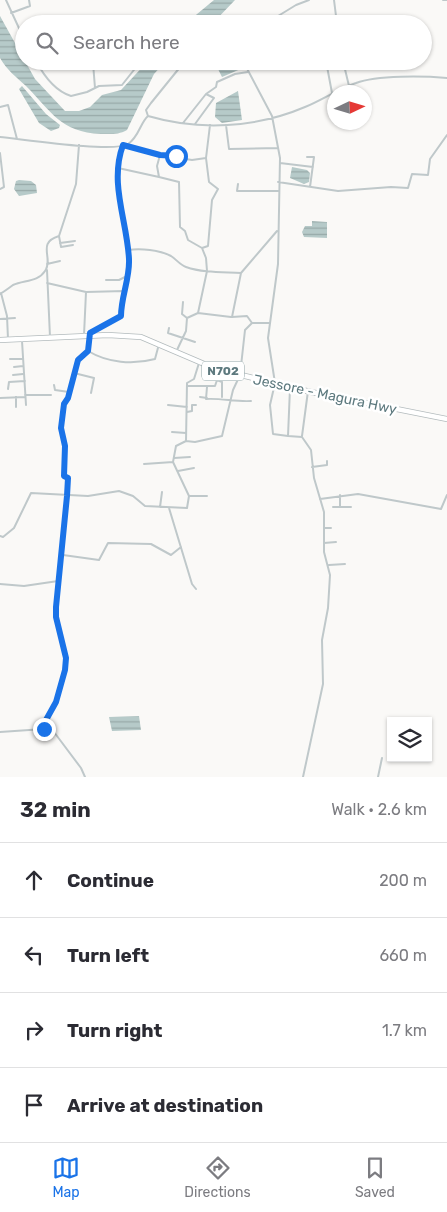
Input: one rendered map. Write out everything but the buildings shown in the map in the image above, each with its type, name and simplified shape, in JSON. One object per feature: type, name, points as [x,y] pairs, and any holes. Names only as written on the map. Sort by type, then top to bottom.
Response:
[{"type":"highway","name":"Jessore - Magura Hwy","points":[[0,340],[130,335],[159,344],[199,363],[240,375],[308,391],[447,419]]},
{"type":"street","points":[[6,0],[15,21]]},
{"type":"street","points":[[11,13],[30,6],[29,0]]},
{"type":"street","points":[[279,15],[309,0]]},
{"type":"street","points":[[334,0],[336,15]]},
{"type":"street","points":[[42,70],[54,85],[69,95],[87,92],[95,88],[122,85],[134,70]]},
{"type":"street","points":[[94,70],[95,88]]},
{"type":"street","points":[[41,729],[56,702],[65,670],[66,658],[56,617],[68,478],[64,476],[65,446],[61,428],[64,404],[78,360],[88,351],[90,333],[121,316],[127,276],[128,250],[121,210],[117,168],[123,145],[136,136],[148,116],[146,110],[178,70]]},
{"type":"street","points":[[328,70],[330,85]]},
{"type":"street","points":[[345,70],[349,85]]},
{"type":"street","points":[[183,123],[206,94],[222,79],[248,72],[272,116],[280,163],[278,182],[280,226],[241,273],[232,317]]},
{"type":"street","points":[[352,85],[366,80],[431,76],[447,78]]},
{"type":"street","points":[[195,124],[214,98],[206,94]]},
{"type":"street","points":[[148,116],[210,126],[246,124],[304,108],[327,96]]},
{"type":"street","points":[[0,107],[8,105],[17,139]]},
{"type":"street","points":[[226,125],[229,149],[278,148]]},
{"type":"street","points":[[202,248],[208,246],[212,200],[218,189],[209,182],[206,158],[209,147],[210,126]]},
{"type":"street","points":[[278,182],[338,191],[361,191],[391,186],[408,188],[412,174],[428,175],[430,159],[447,134]]},
{"type":"street","points":[[0,137],[56,145],[123,145],[160,155],[192,160],[206,158]]},
{"type":"street","points":[[73,245],[61,247],[59,236],[76,184],[79,145]]},
{"type":"street","points":[[0,152],[4,187],[0,190]]},
{"type":"street","points":[[159,177],[157,166],[160,155]]},
{"type":"street","points":[[307,156],[314,157],[310,188]]},
{"type":"street","points":[[280,163],[313,167]]},
{"type":"street","points":[[117,168],[179,182],[180,227],[185,231],[188,240],[202,248],[208,271],[198,313]]},
{"type":"street","points":[[238,184],[237,191],[278,191]]},
{"type":"street","points":[[277,231],[278,264],[270,323],[269,354],[273,364],[275,383],[270,405],[273,434],[302,437]]},
{"type":"street","points":[[50,338],[47,243],[51,238],[59,236]]},
{"type":"street","points":[[60,243],[76,241]]},
{"type":"street","points":[[128,250],[137,249],[162,253],[172,256],[186,267],[208,271],[241,273]]},
{"type":"street","points":[[47,264],[60,261]]},
{"type":"street","points":[[8,339],[7,318],[0,293],[13,286],[41,277],[47,270]]},
{"type":"street","points":[[106,280],[119,280],[127,276]]},
{"type":"street","points":[[47,283],[86,292],[124,291]]},
{"type":"street","points":[[84,336],[86,292]]},
{"type":"street","points":[[183,302],[182,314],[187,318]]},
{"type":"street","points":[[187,318],[198,313],[232,317],[246,316],[252,323]]},
{"type":"street","points":[[0,319],[15,318]]},
{"type":"street","points":[[176,352],[187,318]]},
{"type":"street","points":[[0,536],[3,537],[14,528],[31,493],[88,496],[119,491],[134,496],[145,506],[187,508],[189,496],[173,462],[176,446],[186,441],[195,442],[222,436],[230,402],[240,375],[245,330],[252,323],[270,323]]},
{"type":"street","points":[[169,328],[168,333],[195,342]]},
{"type":"street","points":[[22,339],[26,405]]},
{"type":"street","points":[[88,351],[100,358],[138,364],[155,359],[159,344]]},
{"type":"street","points":[[10,359],[22,358]]},
{"type":"street","points":[[186,441],[187,383],[194,379],[199,363]]},
{"type":"street","points":[[14,367],[23,366]]},
{"type":"street","points":[[74,373],[94,378],[91,393]]},
{"type":"street","points":[[12,375],[23,374]]},
{"type":"street","points":[[187,386],[215,386],[217,380],[222,382],[222,398]]},
{"type":"street","points":[[8,389],[9,382],[25,381]]},
{"type":"street","points":[[54,385],[55,390],[69,392]]},
{"type":"street","points":[[288,436],[290,386]]},
{"type":"street","points":[[206,398],[207,387]]},
{"type":"street","points":[[304,777],[323,684],[322,640],[328,608],[329,565],[324,543],[324,512],[319,500],[312,467],[311,450],[302,437],[308,391]]},
{"type":"street","points":[[0,398],[52,395]]},
{"type":"street","points":[[16,397],[16,407]]},
{"type":"street","points":[[200,398],[222,398],[230,402],[251,401]]},
{"type":"street","points":[[187,412],[192,411],[192,405],[196,404]]},
{"type":"street","points":[[168,405],[187,407]]},
{"type":"street","points":[[172,432],[186,433]]},
{"type":"street","points":[[174,458],[190,457]]},
{"type":"street","points":[[312,467],[327,466],[327,461]]},
{"type":"street","points":[[144,464],[173,462]]},
{"type":"street","points":[[178,471],[194,468]]},
{"type":"street","points":[[160,508],[162,492]]},
{"type":"street","points":[[319,500],[340,495],[358,494],[441,509],[447,495]]},
{"type":"street","points":[[340,495],[340,507]]},
{"type":"street","points":[[189,496],[207,496]]},
{"type":"street","points":[[332,507],[351,507]]},
{"type":"street","points":[[169,508],[192,584],[196,589]]},
{"type":"street","points":[[324,528],[331,528]]},
{"type":"street","points":[[324,543],[336,542]]},
{"type":"street","points":[[62,555],[100,560],[108,543],[151,544],[171,555],[181,546]]},
{"type":"street","points":[[329,565],[345,564]]},
{"type":"street","points":[[0,584],[24,586],[58,581]]},
{"type":"street","points":[[0,732],[48,730],[56,735],[81,768],[85,777]]},
{"type":"street","points":[[378,777],[382,758]]},
{"type":"shaded area","points":[[214,0],[235,0],[221,15],[196,15]]},
{"type":"shaded area","points":[[0,16],[15,43],[15,70],[30,70],[35,79],[65,111],[79,111],[90,107],[102,95],[121,90],[140,70],[158,70],[127,130],[121,133],[101,134],[76,129],[58,119],[12,73],[0,58]]},
{"type":"shaded area","points":[[218,70],[238,70],[222,77]]},
{"type":"shaded area","points":[[22,86],[46,114],[60,125],[59,128],[51,131],[39,123],[19,89]]},
{"type":"shaded area","points":[[238,91],[242,120],[222,123],[215,117],[216,103]]},
{"type":"shaded area","points":[[292,167],[307,170],[310,173],[309,182],[304,184],[290,178]]},
{"type":"shaded area","points":[[16,181],[31,181],[36,185],[37,193],[19,196],[14,189]]},
{"type":"shaded area","points":[[312,221],[327,222],[327,238],[304,237],[302,232],[305,226],[312,226]]},
{"type":"shaded area","points":[[139,716],[141,730],[112,731],[109,717]]},
{"type":"route","points":[[44,729],[41,729],[56,702],[65,670],[66,658],[56,617],[68,478],[64,476],[65,446],[61,428],[64,404],[68,398],[78,360],[88,351],[90,333],[121,316],[121,305],[128,271],[128,250],[117,175],[118,159],[123,145],[160,155],[169,154],[176,156]]}]
